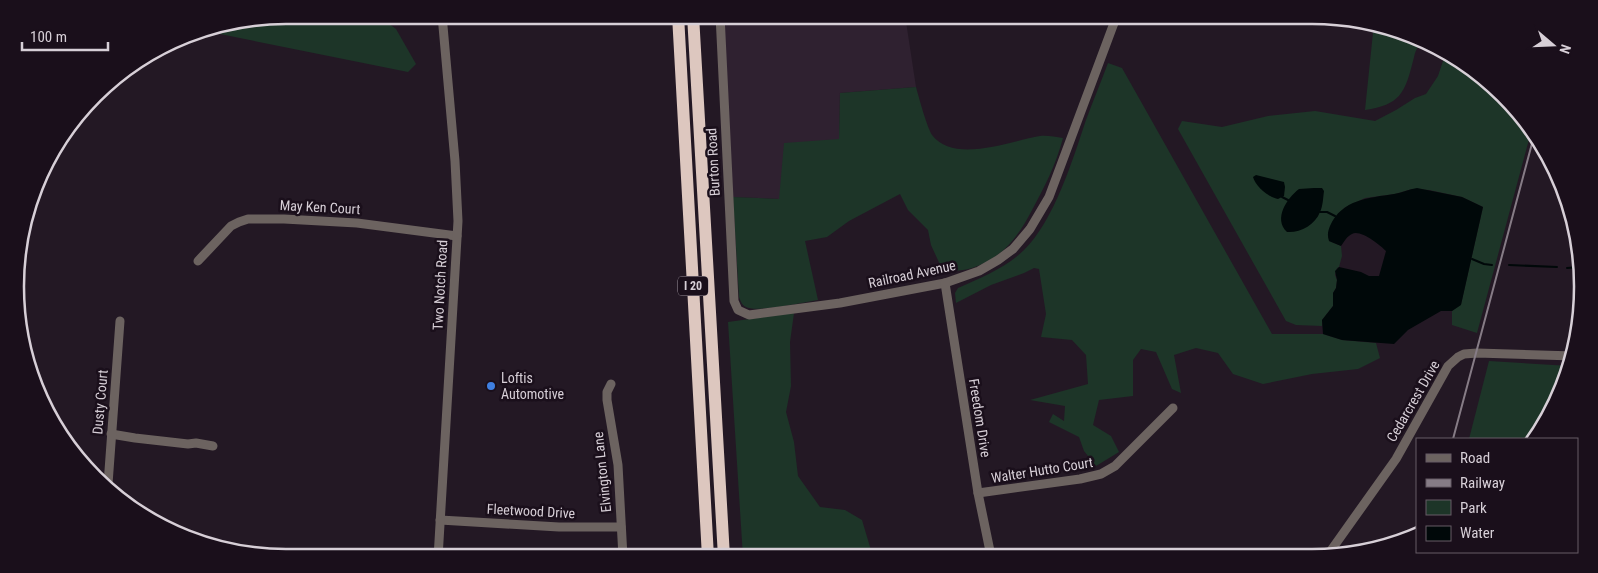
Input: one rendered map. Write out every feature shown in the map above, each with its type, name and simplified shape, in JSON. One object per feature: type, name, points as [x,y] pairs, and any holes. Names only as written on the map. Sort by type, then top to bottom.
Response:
[{"type":"highway","name":"I 20","points":[[678,24],[708,549]]},
{"type":"highway","name":"I 20","points":[[694,24],[724,549]]},
{"type":"street","name":"Two Notch Road","points":[[438,549],[457,236],[457,190],[443,24]]},
{"type":"street","name":"Burton Road","points":[[720,24],[736,307]]},
{"type":"street","name":"Railroad Avenue","points":[[736,307],[741,313],[754,315],[840,303],[945,283],[971,274],[998,260],[1019,243],[1046,204],[1114,24]]},
{"type":"street","name":"May Ken Court","points":[[198,261],[231,226],[248,219],[358,223],[457,236]]},
{"type":"street","name":"Freedom Drive","points":[[945,283],[978,493],[990,549]]},
{"type":"street","name":"Dusty Court","points":[[108,479],[120,321]]},
{"type":"street","name":"Cedarcrest Drive","points":[[1332,549],[1396,459],[1442,374],[1452,361],[1464,354],[1477,353],[1565,356]]},
{"type":"street","name":"Elvington Lane","points":[[610,384],[607,400],[618,465],[622,549]]},
{"type":"street","name":"Walter Hutto Court","points":[[978,493],[1080,479],[1101,474],[1115,466],[1173,408]]},
{"type":"street","points":[[111,434],[213,446]]},
{"type":"street","name":"Fleetwood Drive","points":[[440,520],[559,527],[621,527]]},
{"type":"shaded area","points":[[723,24],[906,24],[916,87],[840,93],[839,139],[779,199],[733,197]]},
{"type":"green space","points":[[269,24],[389,24],[396,29],[416,64],[408,72],[217,33]]},
{"type":"green space","points":[[1373,31],[1419,47],[1404,89],[1399,96],[1386,105],[1365,110]]},
{"type":"green space","points":[[1444,59],[1485,89],[1509,113],[1529,140],[1477,333],[1452,325],[1452,311],[1461,304],[1483,207],[1462,197],[1429,190],[1412,189],[1395,194],[1365,198],[1344,208],[1329,241],[1341,246],[1342,256],[1335,275],[1337,280],[1333,293],[1333,306],[1322,320],[1322,326],[1296,325],[1286,321],[1178,129],[1182,121],[1222,127],[1268,116],[1315,111],[1375,121],[1415,98],[1426,94],[1438,76]]},
{"type":"green space","points":[[1108,63],[1122,68],[1272,334],[1323,334],[1342,340],[1376,343],[1380,358],[1358,369],[1312,374],[1263,384],[1233,374],[1218,353],[1196,348],[1174,355],[1181,393],[1172,389],[1156,352],[1141,349],[1133,360],[1133,396],[1099,400],[1093,425],[1111,436],[1119,452],[1096,466],[1084,451],[1079,437],[1049,422],[1053,414],[1064,421],[1065,406],[1030,400],[1088,384],[1086,355],[1072,340],[1041,337],[1046,314],[1039,269],[1034,268],[991,285],[956,303],[955,293],[958,288],[992,272],[1017,256],[1035,238],[1045,223],[1061,189]]},
{"type":"green space","points":[[916,87],[932,135],[942,144],[954,148],[968,149],[998,146],[1040,136],[1063,138],[1057,158],[1045,185],[1026,221],[1008,246],[992,259],[972,268],[950,271],[942,269],[931,245],[928,230],[908,210],[900,194],[849,221],[827,237],[805,241],[818,300],[760,309],[751,309],[745,306],[739,297],[733,197],[779,199],[784,143],[839,139],[840,93]]},
{"type":"green space","points":[[794,313],[790,342],[791,386],[786,412],[794,442],[798,476],[820,507],[845,510],[862,520],[871,549],[742,549],[728,322]]},
{"type":"green space","points":[[1489,361],[1562,365],[1547,403],[1526,438],[1469,438]]},
{"type":"water","points":[[1256,175],[1284,182],[1284,196],[1278,199],[1266,194],[1255,181],[1253,177]]},
{"type":"water","points":[[1322,188],[1324,191],[1322,207],[1315,221],[1297,231],[1287,232],[1281,221],[1281,215],[1286,203],[1299,189]]},
{"type":"water","points":[[1417,188],[1462,197],[1483,207],[1461,305],[1452,311],[1441,311],[1408,330],[1394,344],[1342,340],[1323,334],[1322,320],[1333,306],[1333,293],[1337,280],[1335,271],[1339,267],[1361,272],[1369,276],[1379,276],[1386,251],[1370,238],[1356,233],[1350,235],[1341,246],[1329,241],[1330,226],[1335,217],[1342,210],[1357,201]]},
{"type":"waterway","points":[[1282,197],[1288,200]]},
{"type":"waterway","points":[[1320,212],[1327,212],[1335,216]]},
{"type":"waterway","points":[[1472,259],[1492,265]]},
{"type":"waterway","points":[[1509,265],[1557,267]]},
{"type":"waterway","points":[[1567,268],[1574,267]]},
{"type":"railway","points":[[1453,438],[1532,144]]},
{"type":"place","name":"Loftis Automotive","points":[[491,386]]}]
